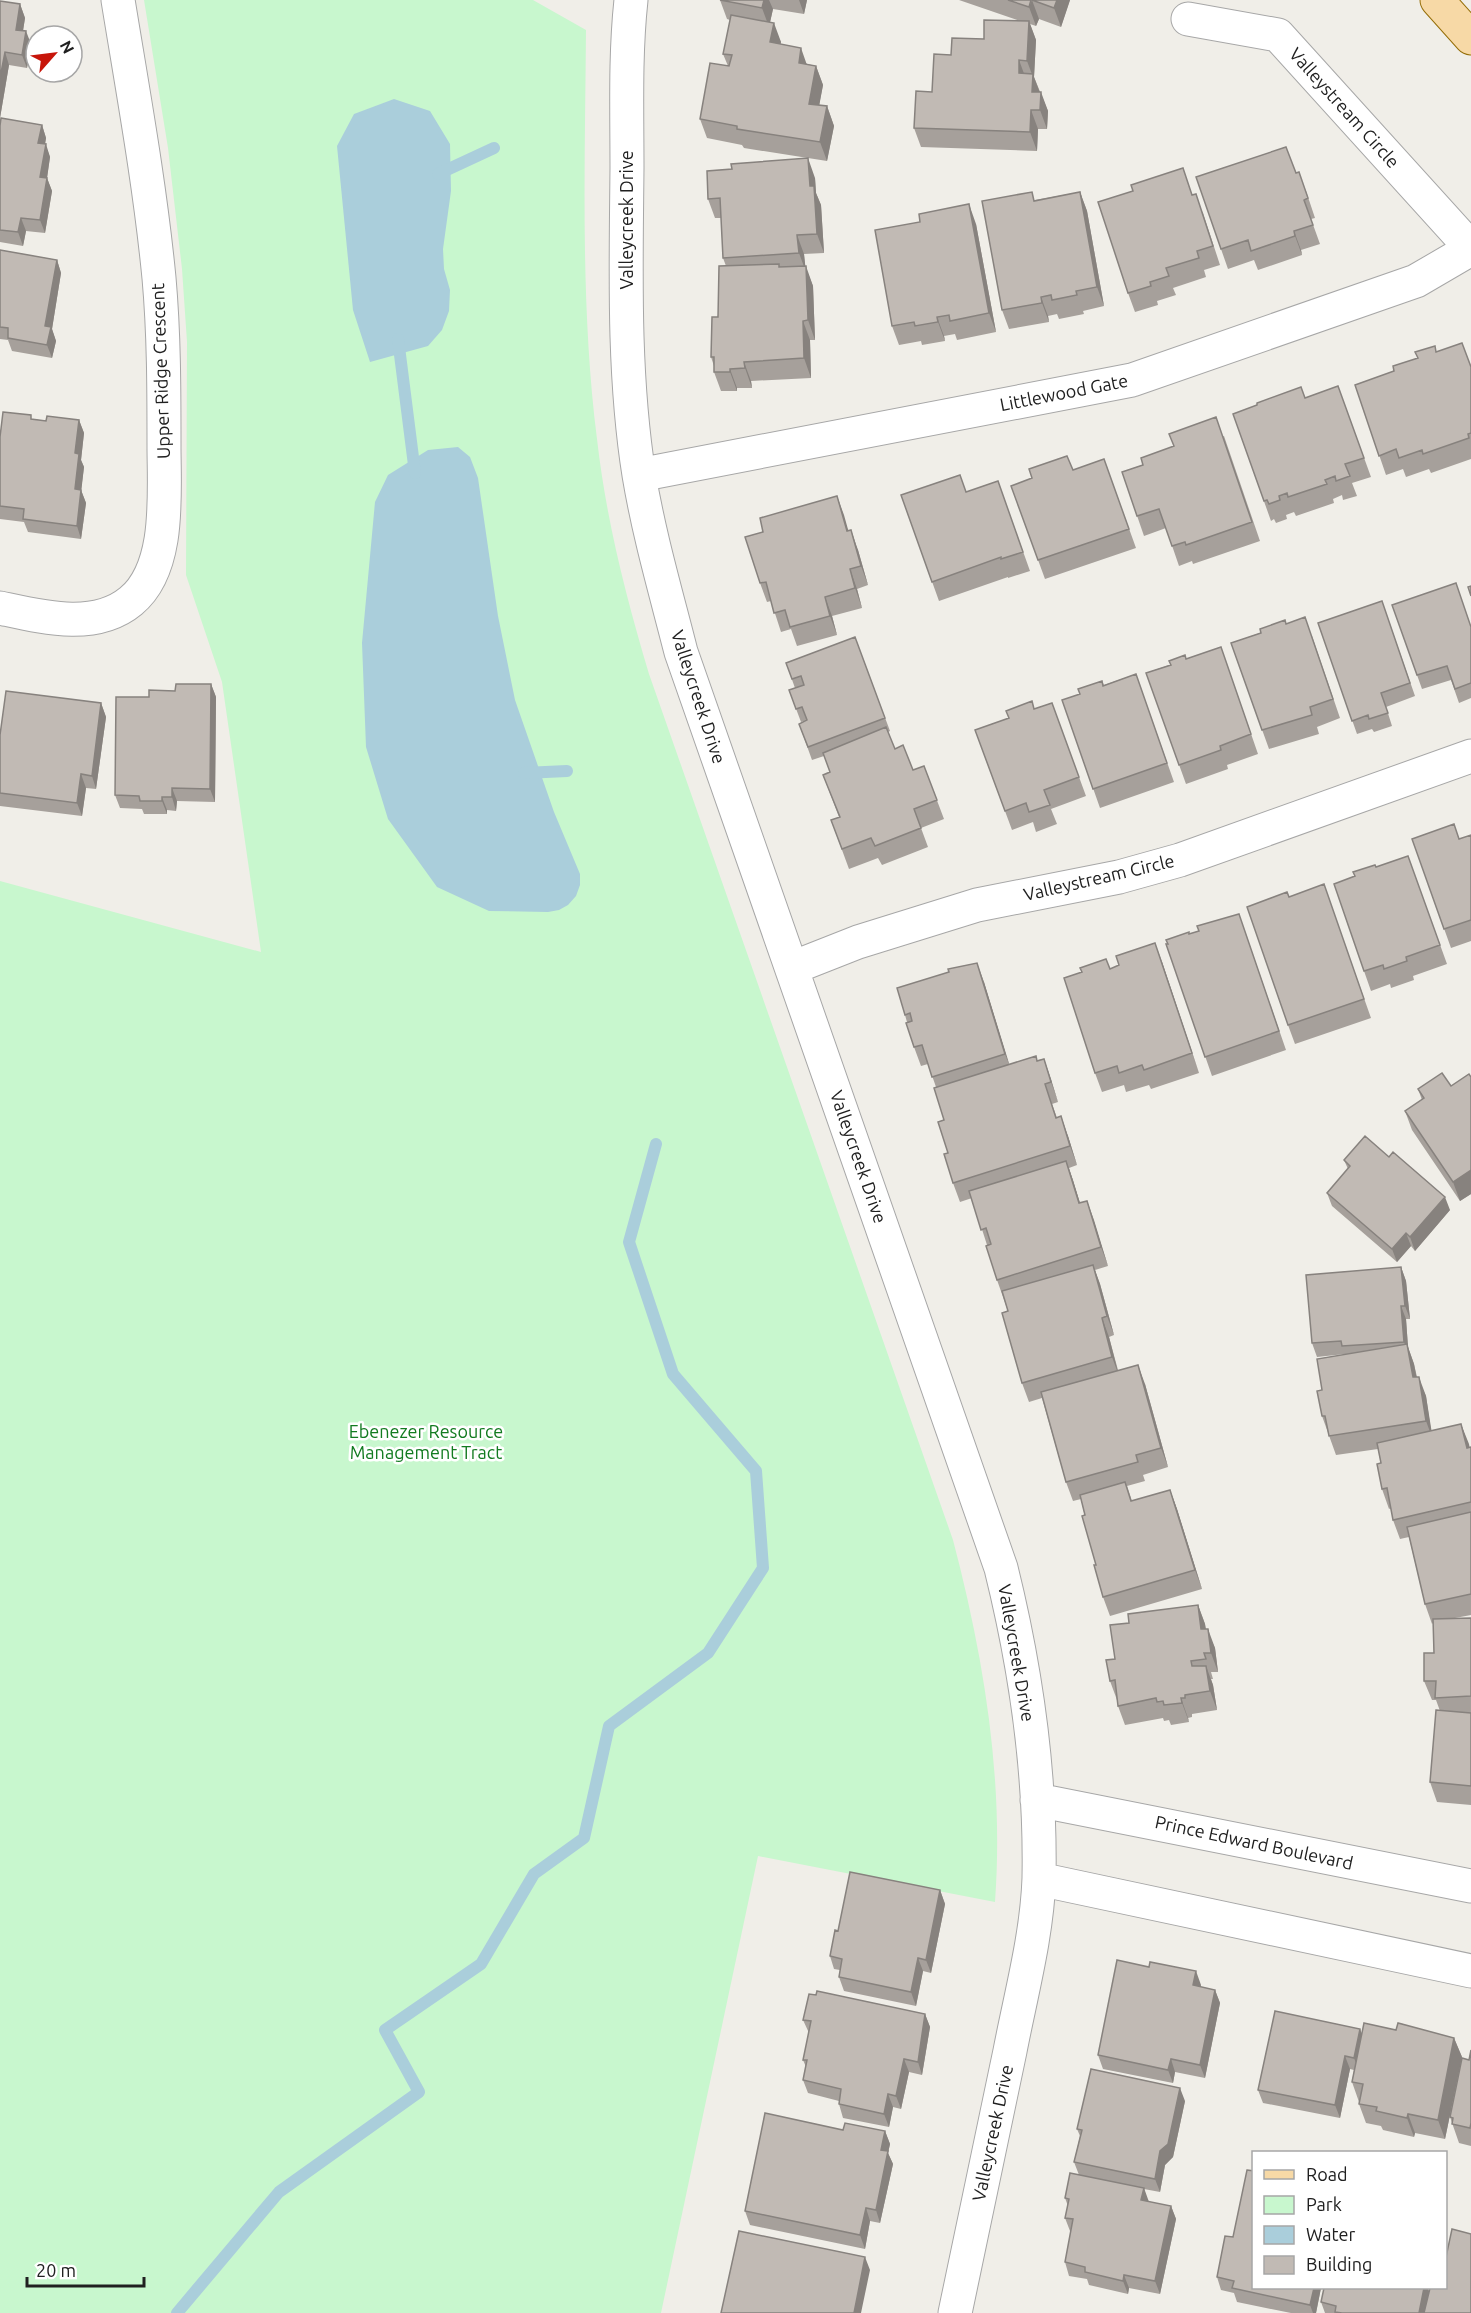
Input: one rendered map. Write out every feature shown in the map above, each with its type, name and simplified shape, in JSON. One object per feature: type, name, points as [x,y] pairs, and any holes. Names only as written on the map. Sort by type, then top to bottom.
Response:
[{"type":"main road","points":[[1437,0],[1471,38]]},
{"type":"street","name":"Upper Ridge Crescent","points":[[0,608],[73,620],[103,616],[131,602],[149,581],[160,545],[164,499],[164,400],[160,287],[147,184],[118,0]]},
{"type":"street","name":"Valleycreek Drive","points":[[632,0],[627,110],[626,291],[631,391],[639,475],[663,582],[681,652],[1002,1568],[1025,1685],[1037,1800],[1039,1879],[1032,1946],[955,2313]]},
{"type":"street","name":"Valleystream Circle","points":[[1188,19],[1278,35],[1471,249]]},
{"type":"street","name":"Littlewood Gate","points":[[639,475],[1132,380],[1416,281],[1471,249]]},
{"type":"street","name":"Valleystream Circle","points":[[792,968],[858,942],[977,905],[1119,877],[1180,860],[1471,756]]},
{"type":"street","name":"Prince Edward Boulevard","points":[[1037,1800],[1471,1886]]},
{"type":"street","points":[[1039,1879],[1471,1971]]},
{"type":"green space","name":"Ebenezer Resource Management Tract","points":[[144,0],[533,0],[586,30],[585,235],[588,338],[601,469],[611,528],[632,616],[649,674],[953,1540],[964,1584],[982,1674],[994,1765],[997,1810],[995,1902],[758,1856],[661,2313],[0,2313],[0,881],[261,952],[222,682],[186,575],[187,342],[182,269],[168,148]]},
{"type":"water","points":[[394,99],[430,111],[450,144],[451,191],[443,249],[444,269],[450,290],[449,311],[442,330],[428,346],[370,362],[353,310],[337,146],[354,114]]},
{"type":"water","points":[[458,447],[470,457],[478,478],[498,616],[515,700],[554,812],[580,874],[580,885],[576,896],[568,905],[559,910],[548,912],[489,911],[437,887],[388,819],[366,747],[362,643],[375,502],[388,475],[428,450]]},
{"type":"building","points":[[720,0],[764,0],[762,8]]},
{"type":"building","points":[[1008,0],[1031,0],[1029,7]]},
{"type":"building","points":[[1032,0],[1057,0],[1054,8]]},
{"type":"building","points":[[0,1],[20,4],[16,30],[24,31],[24,43],[22,55],[5,52],[0,78]]},
{"type":"building","points":[[731,15],[774,23],[770,42],[801,48],[799,63],[816,66],[809,104],[827,106],[820,142],[737,129],[737,126],[700,119],[710,63],[729,66],[732,55],[723,54]]},
{"type":"building","points":[[984,20],[1029,21],[1027,61],[1019,60],[1019,73],[1033,74],[1032,92],[1041,92],[1040,110],[1031,110],[1030,132],[914,128],[916,91],[932,92],[934,54],[951,55],[952,38],[984,39]]},
{"type":"building","points":[[1,118],[42,125],[38,143],[46,144],[40,177],[47,178],[40,220],[21,218],[18,232],[0,230]]},
{"type":"building","points":[[1286,147],[1296,173],[1299,172],[1308,198],[1304,200],[1313,225],[1294,231],[1295,236],[1251,251],[1248,240],[1221,249],[1196,177]]},
{"type":"building","points":[[808,158],[810,186],[814,186],[817,234],[797,235],[799,253],[723,258],[720,198],[708,199],[707,171],[732,169],[731,164]]},
{"type":"building","points":[[1183,168],[1192,195],[1196,194],[1213,246],[1197,251],[1199,258],[1166,268],[1169,276],[1150,282],[1151,286],[1128,293],[1098,202],[1133,191],[1131,185]]},
{"type":"building","points":[[1032,192],[1034,201],[1080,192],[1097,287],[1076,291],[1077,295],[1052,300],[1051,295],[1041,297],[1042,303],[1002,310],[982,201]]},
{"type":"building","points":[[969,204],[989,313],[950,321],[949,315],[937,317],[938,322],[915,326],[914,322],[892,326],[875,230],[920,222],[919,214]]},
{"type":"building","points":[[0,250],[57,260],[45,326],[51,327],[47,345],[8,338],[8,328],[0,327]]},
{"type":"building","points":[[779,264],[779,267],[806,266],[808,320],[803,321],[804,358],[744,362],[745,368],[730,369],[730,372],[714,372],[714,357],[711,357],[712,317],[718,317],[719,266]]},
{"type":"building","points":[[1462,343],[1471,367],[1471,433],[1468,434],[1469,438],[1423,454],[1422,450],[1399,458],[1396,449],[1379,456],[1355,385],[1394,371],[1393,366],[1418,358],[1415,352],[1435,346],[1436,352]]},
{"type":"building","points":[[1338,386],[1364,458],[1345,464],[1350,476],[1336,481],[1335,476],[1325,480],[1327,484],[1288,497],[1287,493],[1279,496],[1280,500],[1269,504],[1267,500],[1264,501],[1233,414],[1301,387],[1305,398]]},
{"type":"building","points":[[3,412],[31,415],[31,419],[46,421],[47,416],[79,420],[75,453],[79,454],[75,489],[81,490],[77,526],[23,519],[24,509],[0,506],[0,437]]},
{"type":"building","points":[[1216,417],[1252,522],[1186,545],[1185,542],[1172,546],[1159,509],[1137,516],[1122,472],[1143,465],[1141,458],[1174,446],[1169,434]]},
{"type":"building","points":[[1067,456],[1073,470],[1104,459],[1129,529],[1038,560],[1011,486],[1032,478],[1029,469]]},
{"type":"building","points":[[960,475],[966,492],[998,481],[1023,552],[1001,559],[1001,557],[932,582],[901,495]]},
{"type":"building","points":[[837,496],[847,531],[851,530],[861,566],[850,569],[855,588],[825,597],[830,616],[790,627],[785,610],[774,613],[766,582],[760,583],[745,537],[763,532],[760,518]]},
{"type":"building","points":[[1456,583],[1471,627],[1471,683],[1455,689],[1447,666],[1417,675],[1392,605]]},
{"type":"building","points":[[1382,601],[1410,683],[1381,693],[1388,713],[1369,719],[1368,715],[1352,721],[1318,623]]},
{"type":"building","points":[[1305,617],[1333,699],[1310,707],[1312,715],[1262,730],[1231,643],[1261,633],[1260,629],[1285,620],[1286,624]]},
{"type":"building","points":[[855,637],[885,718],[808,747],[799,724],[807,720],[802,707],[796,709],[789,690],[804,685],[801,676],[792,679],[786,663]]},
{"type":"building","points":[[1221,647],[1251,734],[1220,746],[1221,750],[1179,765],[1146,673],[1171,665],[1169,661],[1185,655],[1186,659]]},
{"type":"building","points":[[1136,674],[1167,763],[1093,789],[1062,700],[1080,694],[1078,689],[1102,681],[1103,686]]},
{"type":"building","points":[[176,684],[211,684],[210,789],[172,788],[172,797],[162,797],[162,801],[140,801],[139,796],[115,795],[116,697],[149,697],[149,690],[175,691]]},
{"type":"building","points":[[6,691],[101,703],[92,776],[81,774],[77,803],[0,793],[0,735]]},
{"type":"building","points":[[1032,701],[1034,709],[1052,703],[1079,777],[1044,790],[1050,805],[1029,812],[1026,803],[1005,811],[975,730],[1009,718],[1006,711]]},
{"type":"building","points":[[886,727],[895,749],[903,745],[913,770],[924,766],[937,800],[914,809],[921,828],[875,846],[871,838],[842,849],[831,820],[840,817],[823,775],[830,772],[823,753]]},
{"type":"building","points":[[1454,824],[1459,839],[1471,835],[1471,920],[1444,929],[1412,839]]},
{"type":"building","points":[[1408,856],[1440,945],[1406,957],[1407,961],[1384,969],[1383,965],[1364,971],[1334,884],[1355,876],[1353,872]]},
{"type":"building","points":[[1324,884],[1364,999],[1288,1025],[1247,907],[1287,892],[1289,897]]},
{"type":"building","points":[[1239,914],[1279,1031],[1205,1057],[1166,940],[1199,931],[1197,926]]},
{"type":"building","points":[[1155,943],[1192,1053],[1144,1070],[1142,1065],[1119,1073],[1117,1066],[1095,1073],[1064,978],[1082,972],[1080,968],[1106,959],[1110,969],[1119,965],[1116,956]]},
{"type":"building","points":[[977,963],[1005,1054],[932,1077],[922,1045],[914,1047],[906,1023],[912,1021],[910,1013],[905,1015],[897,988],[949,972],[948,969]]},
{"type":"building","points":[[1036,1056],[1037,1061],[1044,1059],[1051,1082],[1045,1084],[1056,1118],[1061,1116],[1070,1146],[953,1183],[944,1154],[948,1153],[938,1122],[944,1120],[934,1088]]},
{"type":"building","points":[[1442,1073],[1451,1086],[1469,1074],[1471,1077],[1471,1170],[1453,1182],[1405,1111],[1424,1098],[1418,1089]]},
{"type":"building","points":[[1365,1136],[1389,1157],[1393,1152],[1445,1197],[1410,1237],[1406,1233],[1392,1249],[1327,1193],[1350,1166],[1344,1160]]},
{"type":"building","points":[[1066,1161],[1079,1203],[1087,1201],[1101,1247],[997,1280],[986,1246],[991,1244],[986,1228],[981,1230],[969,1191]]},
{"type":"building","points":[[1093,1265],[1107,1316],[1102,1318],[1112,1357],[1022,1383],[1002,1313],[1008,1311],[1002,1291]]},
{"type":"building","points":[[1401,1267],[1405,1306],[1401,1306],[1404,1342],[1342,1346],[1341,1341],[1312,1343],[1306,1275]]},
{"type":"building","points":[[1407,1344],[1413,1377],[1419,1377],[1426,1421],[1329,1436],[1317,1391],[1322,1390],[1317,1359]]},
{"type":"building","points":[[1138,1365],[1161,1448],[1136,1455],[1138,1462],[1066,1482],[1041,1392]]},
{"type":"building","points":[[1461,1424],[1467,1448],[1471,1447],[1471,1502],[1393,1520],[1387,1488],[1382,1489],[1377,1464],[1381,1463],[1377,1443]]},
{"type":"building","points":[[1125,1482],[1131,1501],[1170,1490],[1195,1570],[1103,1597],[1082,1516],[1085,1515],[1080,1495]]},
{"type":"building","points":[[1471,1512],[1471,1594],[1425,1604],[1407,1527]]},
{"type":"building","points":[[1198,1605],[1201,1629],[1208,1629],[1211,1653],[1204,1653],[1206,1659],[1191,1661],[1192,1666],[1206,1666],[1210,1691],[1185,1695],[1185,1698],[1181,1698],[1182,1703],[1164,1705],[1163,1701],[1157,1702],[1156,1698],[1118,1706],[1115,1680],[1110,1681],[1106,1660],[1115,1659],[1110,1625],[1129,1623],[1128,1614]]},
{"type":"building","points":[[1471,1618],[1471,1696],[1435,1698],[1436,1681],[1424,1681],[1424,1653],[1434,1653],[1433,1619]]},
{"type":"building","points":[[1436,1710],[1471,1713],[1471,1786],[1430,1782]]},
{"type":"building","points":[[850,1872],[940,1890],[926,1960],[918,1958],[911,1992],[839,1977],[842,1959],[830,1956],[835,1930],[838,1931]]},
{"type":"building","points":[[1117,1960],[1149,1967],[1150,1962],[1196,1971],[1193,1985],[1215,1990],[1200,2065],[1171,2059],[1168,2070],[1098,2055]]},
{"type":"building","points":[[817,1991],[925,2014],[918,2062],[904,2059],[896,2096],[888,2094],[884,2114],[839,2104],[841,2089],[803,2080],[807,2060],[803,2060],[811,2021],[803,2020],[809,1994],[816,1995]]},
{"type":"building","points":[[1275,2011],[1360,2029],[1354,2058],[1345,2056],[1335,2105],[1258,2090]]},
{"type":"building","points":[[1364,2023],[1396,2030],[1398,2023],[1454,2038],[1438,2120],[1408,2114],[1407,2118],[1376,2111],[1377,2107],[1359,2104],[1363,2084],[1352,2082]]},
{"type":"building","points":[[1471,2050],[1470,2128],[1452,2124],[1453,2118],[1450,2117],[1462,2058],[1469,2060]]},
{"type":"building","points":[[1091,2069],[1180,2088],[1168,2144],[1160,2151],[1155,2179],[1074,2162],[1082,2130],[1077,2129]]},
{"type":"building","points":[[765,2113],[843,2130],[845,2123],[885,2131],[881,2150],[888,2151],[876,2210],[866,2208],[860,2235],[745,2211]]},
{"type":"building","points":[[1247,2170],[1252,2171],[1252,2289],[1314,2289],[1310,2305],[1232,2288],[1234,2281],[1217,2277],[1225,2236],[1233,2237]]},
{"type":"building","points":[[1070,2173],[1144,2188],[1141,2200],[1171,2206],[1155,2281],[1124,2275],[1123,2281],[1085,2272],[1085,2267],[1065,2262],[1073,2219],[1065,2218],[1069,2199],[1065,2198]]},
{"type":"building","points":[[1452,2229],[1471,2234],[1471,2313],[1424,2313],[1430,2289],[1447,2289],[1447,2252]]},
{"type":"building","points":[[739,2231],[865,2257],[854,2313],[721,2313]]},
{"type":"building","points":[[1324,2289],[1424,2289],[1419,2313],[1342,2313],[1335,2312],[1336,2306],[1321,2302]]},
{"type":"waterway","points":[[438,174],[494,148]]},
{"type":"waterway","points":[[398,339],[415,473]]},
{"type":"waterway","points":[[524,773],[567,771]]},
{"type":"waterway","points":[[177,2313],[279,2192],[419,2092],[385,2030],[481,1964],[534,1874],[584,1838],[609,1726],[708,1653],[763,1568],[756,1471],[673,1374],[629,1242],[656,1144]]}]
